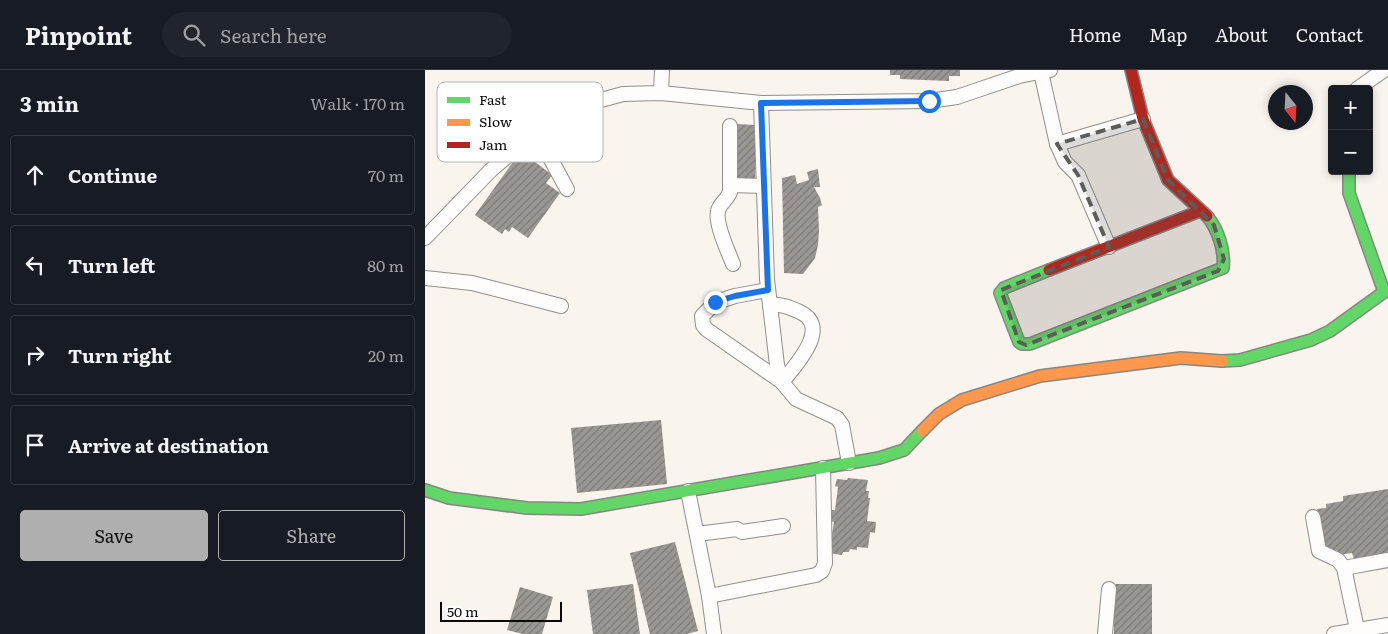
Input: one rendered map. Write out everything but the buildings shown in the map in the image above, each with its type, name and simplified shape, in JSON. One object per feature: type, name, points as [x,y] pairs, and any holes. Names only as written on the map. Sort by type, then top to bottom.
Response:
[{"type":"street","points":[[661,93],[662,70]]},
{"type":"street","points":[[1131,70],[1143,119],[1168,180],[1200,212],[1208,217],[1217,233],[1224,260],[1223,268],[1030,344],[1019,342],[1001,297],[1001,290],[1200,212]]},
{"type":"street","points":[[1363,85],[1384,70]]},
{"type":"street","points":[[603,99],[623,94],[661,93],[761,103],[929,101],[957,97],[1016,73],[1046,71],[1057,144],[1065,162],[1078,175],[1109,247]]},
{"type":"street","points":[[761,103],[768,290],[777,364],[782,382]]},
{"type":"street","points":[[1057,144],[1143,119]]},
{"type":"street","points":[[730,126],[729,197],[717,212],[733,264]]},
{"type":"street","points":[[425,238],[500,162]]},
{"type":"street","points":[[553,162],[567,188]]},
{"type":"street","points":[[425,490],[449,498],[527,508],[581,509],[688,492],[879,458],[904,450],[939,414],[962,400],[1040,376],[1181,358],[1219,361],[1240,360],[1311,340],[1331,330],[1384,292],[1349,193],[1349,175]]},
{"type":"street","points":[[730,185],[763,186]]},
{"type":"street","points":[[425,278],[472,283],[561,306]]},
{"type":"street","points":[[768,290],[715,302],[702,316],[703,325],[782,382],[796,399],[837,418],[843,426],[849,463]]},
{"type":"street","points":[[770,305],[784,305],[802,313],[810,320],[813,328],[812,339],[805,352],[782,382]]},
{"type":"street","points":[[709,596],[816,575],[822,571],[825,563],[823,468]]},
{"type":"street","points":[[688,492],[709,596],[714,634]]},
{"type":"street","points":[[1313,516],[1319,551],[1338,560],[1344,568],[1357,632]]},
{"type":"street","points":[[697,538],[738,535],[742,532],[783,526]]},
{"type":"street","points":[[1344,568],[1388,560]]},
{"type":"street","points":[[1105,634],[1109,589]]},
{"type":"street","points":[[1334,634],[1388,626]]},
{"type":"highlighted area","points":[[1143,119],[1168,180],[1214,225],[1224,259],[1218,271],[1026,345],[1019,342],[1001,290],[1109,247],[1078,175],[1057,144]]},
{"type":"traffic: fast","points":[[1222,361],[1240,360],[1311,340],[1330,331],[1384,292],[1349,193],[1349,175]]},
{"type":"traffic: fast","points":[[1049,270],[1004,288],[1000,293],[1019,342],[1022,344],[1030,344],[1223,268],[1220,240],[1207,216]]},
{"type":"traffic: fast","points":[[425,490],[449,498],[527,508],[581,509],[879,458],[904,450],[922,431]]},
{"type":"traffic: slow","points":[[922,431],[939,414],[962,400],[1040,376],[1181,358],[1222,361]]},
{"type":"traffic: jam","points":[[1131,70],[1143,119],[1168,180],[1207,216]]},
{"type":"traffic: jam","points":[[1049,270],[1200,211]]},
{"type":"route","points":[[715,302],[768,290],[761,103],[929,101]]}]
